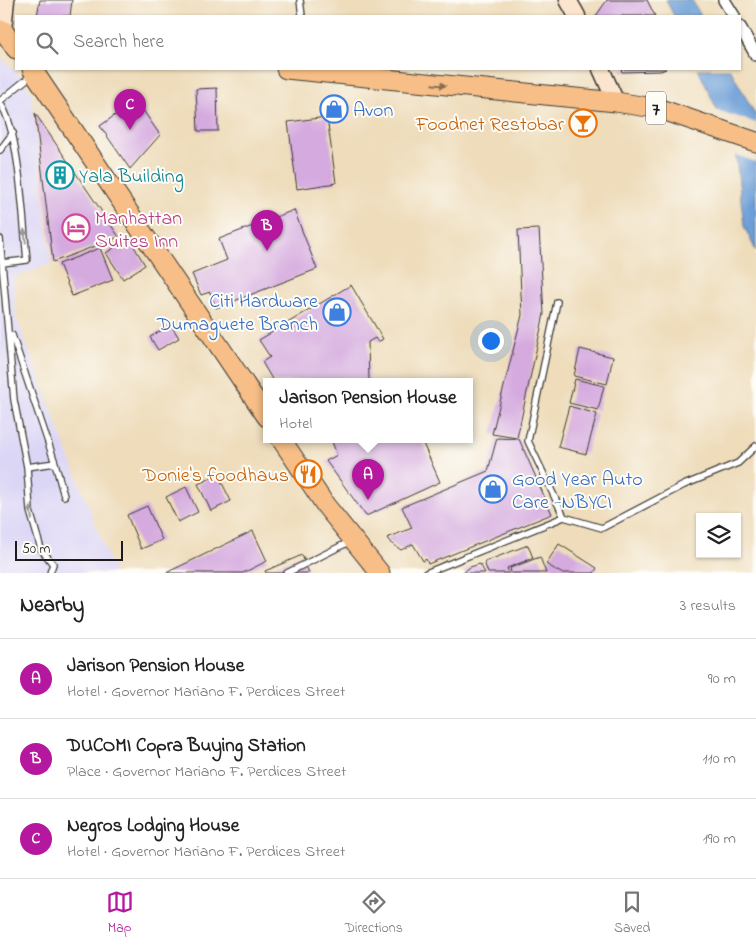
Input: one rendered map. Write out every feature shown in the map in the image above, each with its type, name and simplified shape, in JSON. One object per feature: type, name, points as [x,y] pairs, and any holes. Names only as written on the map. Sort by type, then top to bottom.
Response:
[{"type":"main road","points":[[6,0],[6,31],[15,46]]},
{"type":"main road","points":[[568,0],[576,15]]},
{"type":"main road","name":"7","points":[[308,70],[616,102],[660,109],[756,142]]},
{"type":"main road","points":[[601,70],[616,102]]},
{"type":"main road","points":[[33,71],[263,411]]},
{"type":"main road","points":[[284,443],[326,506],[380,573]]},
{"type":"street","points":[[724,0],[733,15]]},
{"type":"street","points":[[741,29],[756,55]]},
{"type":"lane","points":[[300,0],[302,15]]},
{"type":"lane","points":[[2,263],[27,260],[13,133],[5,109],[0,102],[33,71]]},
{"type":"lane","points":[[0,150],[13,133]]},
{"type":"lane","points":[[0,239],[14,400],[27,467],[30,511],[33,528],[42,549],[53,564],[50,573]]},
{"type":"lane","points":[[557,302],[528,441],[564,517]]},
{"type":"lane","points":[[9,328],[55,463],[64,496]]},
{"type":"lane","points":[[426,573],[564,517],[602,528],[684,485],[738,463],[756,446]]},
{"type":"lane","points":[[27,467],[55,463]]},
{"type":"lane","points":[[287,573],[353,540]]},
{"type":"shaded area","points":[[0,57],[18,74],[31,92],[51,264],[13,277],[16,317],[114,573],[0,573]]},
{"type":"water","points":[[666,0],[692,0],[700,15],[674,15]]},
{"type":"water","points":[[698,70],[731,70],[756,116],[756,251],[744,226],[735,148]]},
{"type":"pier","points":[[714,109],[756,123],[756,162],[733,154]]},
{"type":"building","points":[[40,0],[72,0],[70,15],[37,15]]},
{"type":"building","points":[[607,0],[647,0],[654,15],[597,15]]},
{"type":"building","points":[[621,70],[664,70],[661,71],[622,72]]},
{"type":"building","points":[[217,88],[218,131],[198,131],[196,89]]},
{"type":"building","points":[[136,100],[160,135],[130,169],[100,126]]},
{"type":"building","name":"Yala Building","points":[[35,113],[119,237],[53,262]]},
{"type":"building","points":[[327,117],[336,183],[297,189],[288,122]]},
{"type":"building","points":[[294,210],[317,269],[216,308],[210,292],[201,295],[192,274],[227,260],[219,239]]},
{"type":"building","points":[[539,229],[544,314],[517,438],[492,434],[522,315],[518,230]]},
{"type":"building","points":[[129,238],[145,265],[123,279],[106,253]]},
{"type":"building","points":[[100,248],[113,280],[72,296],[59,264]]},
{"type":"building","name":"Citi Hardware Dumaguete Branch","points":[[351,285],[383,339],[378,342],[375,338],[368,342],[369,378],[271,378],[262,362],[270,357],[259,340]]},
{"type":"building","points":[[171,325],[179,338],[158,350],[150,337]]},
{"type":"building","points":[[580,349],[613,357],[607,384],[574,376]]},
{"type":"building","points":[[575,379],[604,386],[598,410],[569,403]]},
{"type":"building","points":[[569,406],[597,414],[586,454],[558,447]]},
{"type":"building","name":"Good Year Auto Care -NBYCI","points":[[497,438],[519,439],[552,514],[428,564],[426,559],[423,561],[413,544],[401,550],[390,542],[387,538],[412,528],[402,507],[488,471]]},
{"type":"building","points":[[332,443],[423,443],[440,482],[366,516],[326,461],[337,455]]},
{"type":"building","points":[[218,475],[231,501],[211,511],[198,484]]},
{"type":"building","points":[[186,487],[198,512],[178,522],[166,497]]},
{"type":"building","points":[[147,506],[162,540],[141,549],[127,515]]},
{"type":"building","points":[[253,531],[267,561],[243,573],[166,573]]},
{"type":"building","points":[[559,544],[597,568],[594,573],[561,573],[546,564]]},
{"type":"building","points":[[528,545],[533,558],[507,568],[509,573],[488,573],[484,562]]},
{"type":"building","points":[[302,555],[309,573],[266,573],[265,571]]},
{"type":"building","points":[[540,557],[546,573],[511,573],[510,568]]},
{"type":"building","points":[[480,564],[485,573],[463,573],[470,567]]},
{"type":"place","name":"Avon","points":[[334,109]]},
{"type":"place","name":"Foodnet Restobar","points":[[583,123]]},
{"type":"place","name":"Negros Lodging House","points":[[130,130]]},
{"type":"place","name":"Yala Building","points":[[60,175]]},
{"type":"place","name":"Manhattan Suites Inn","points":[[76,228]]},
{"type":"place","name":"DUCOMI Copra Buying Station","points":[[267,251]]},
{"type":"place","name":"Citi Hardware Dumaguete Branch","points":[[337,312]]},
{"type":"place","name":"Donie's foodhaus","points":[[308,474]]},
{"type":"place","name":"Good Year Auto Care -NBYCI","points":[[493,489]]},
{"type":"place","name":"Jarison Pension House","points":[[368,500]]}]
